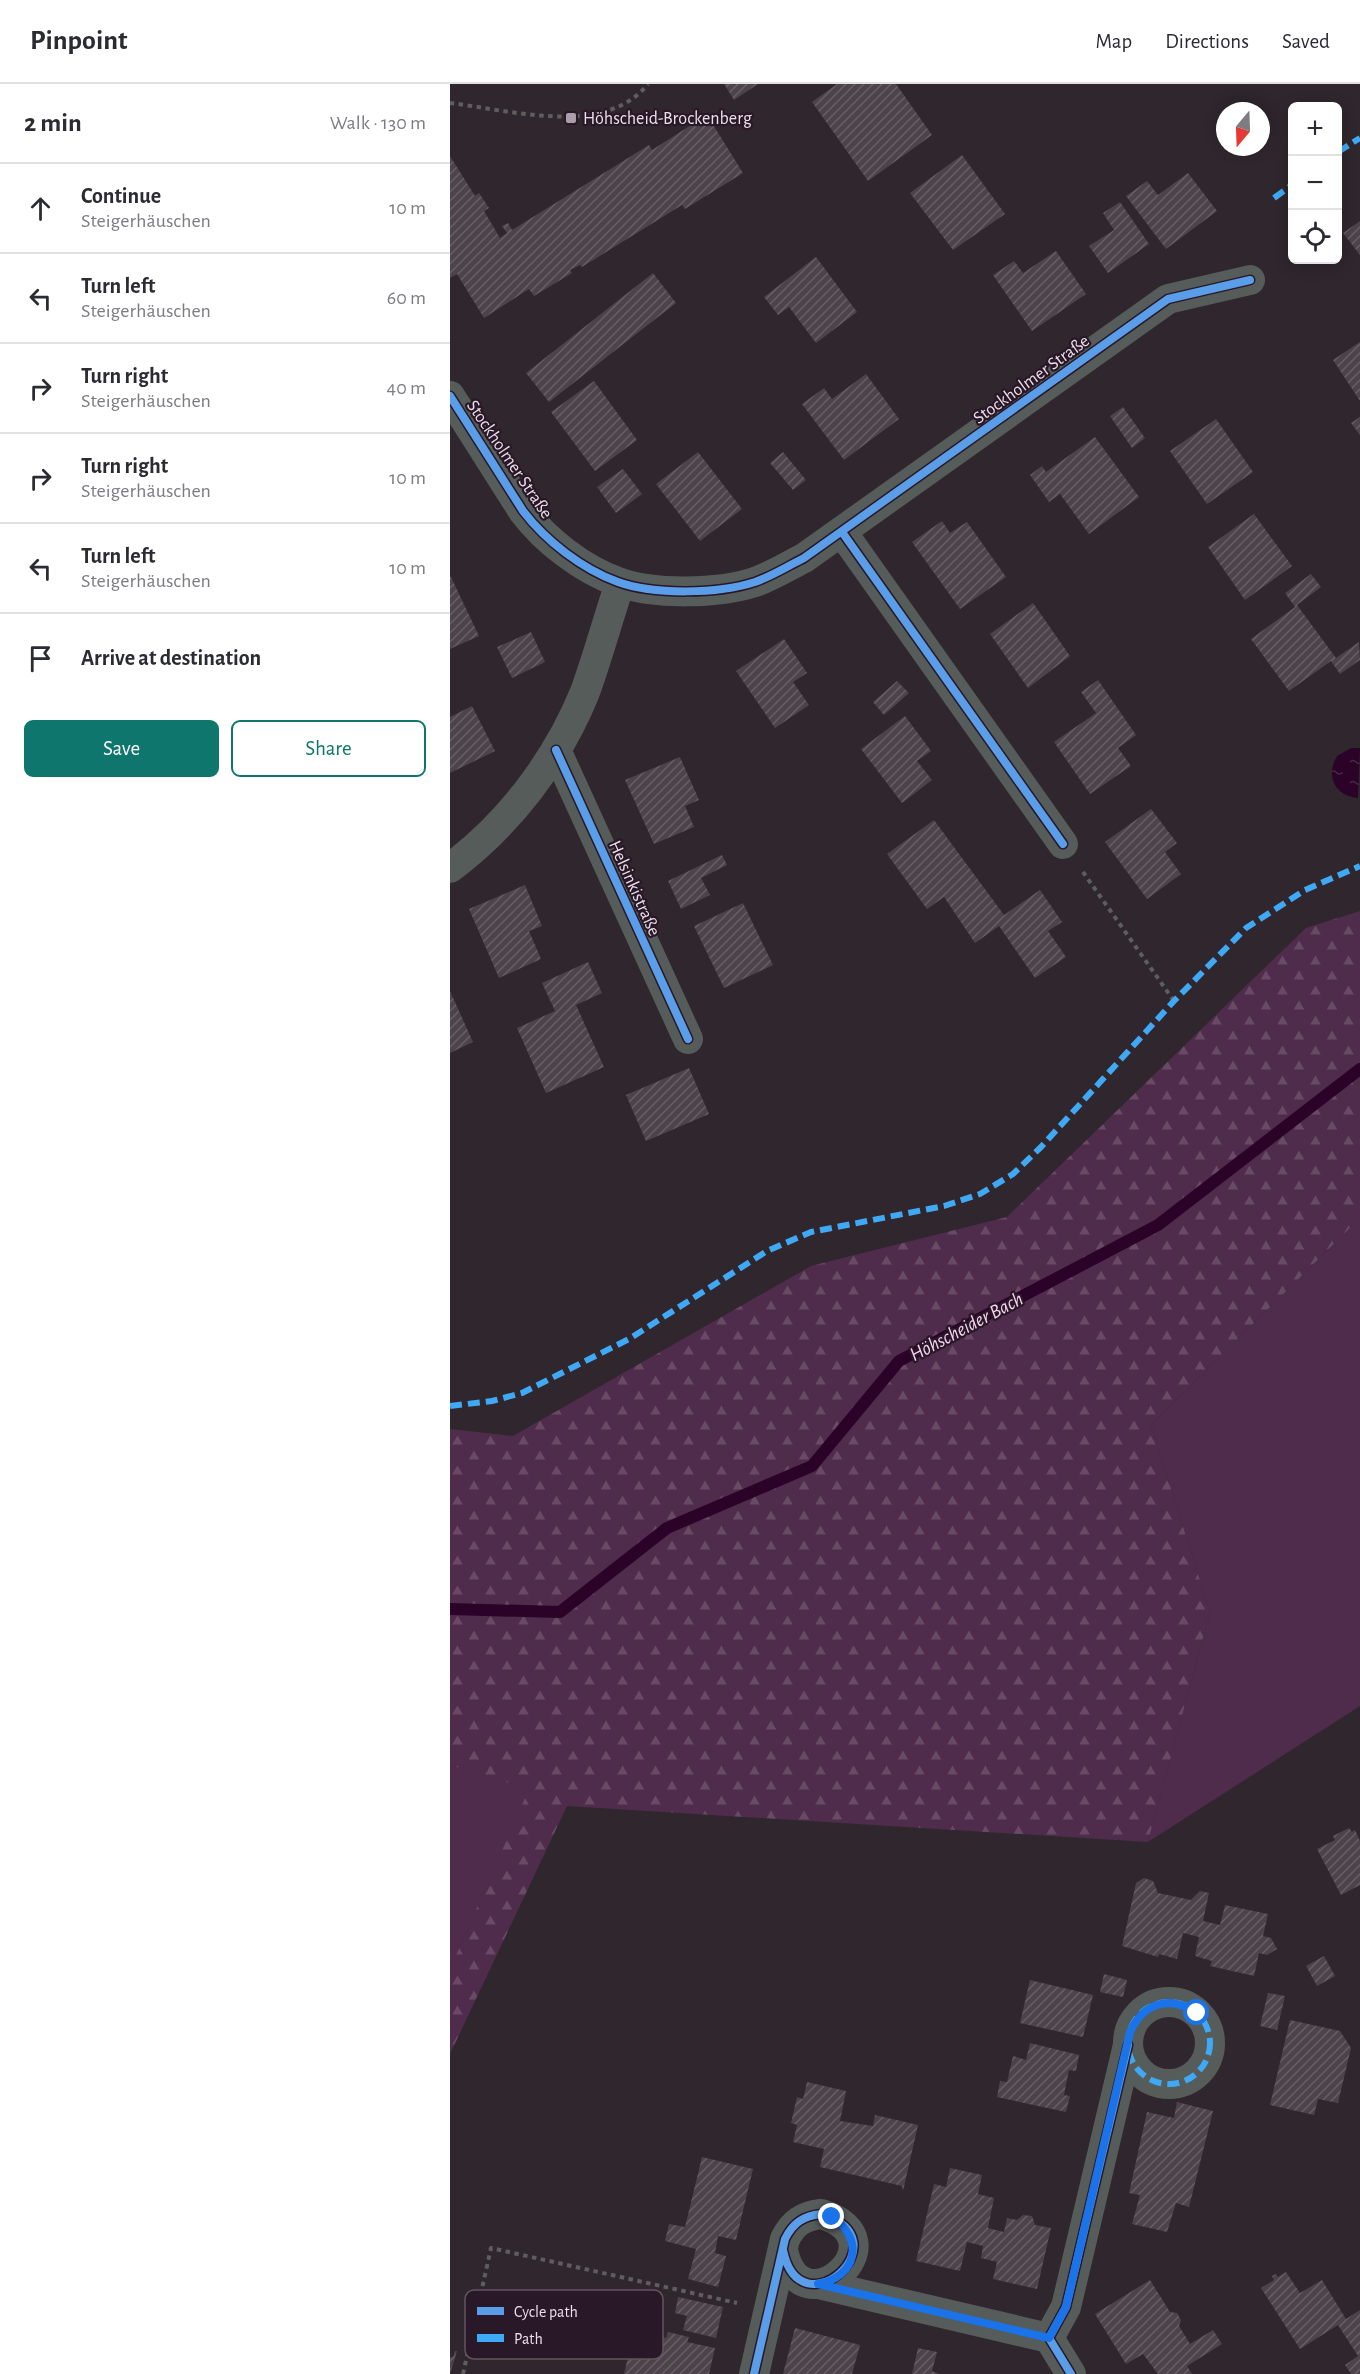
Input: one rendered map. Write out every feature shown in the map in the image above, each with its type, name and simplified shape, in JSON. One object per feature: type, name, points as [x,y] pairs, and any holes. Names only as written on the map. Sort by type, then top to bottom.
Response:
[{"type":"street","name":"Stockholmer Straße","points":[[450,396],[533,524],[566,552],[620,583],[676,590],[741,585],[756,581],[804,558],[1168,299],[1250,280]]},
{"type":"street","points":[[842,532],[1063,844]]},
{"type":"street","points":[[450,868],[496,828],[535,782],[556,750],[585,691],[620,583]]},
{"type":"street","name":"Helsinkistraße","points":[[556,750],[688,1039]]},
{"type":"street","points":[[1049,2338],[1066,2307],[1128,2045]]},
{"type":"street","points":[[754,2374],[785,2239],[790,2228],[809,2216],[821,2214],[842,2224],[853,2245],[848,2267],[830,2282],[818,2284]]},
{"type":"street","points":[[783,2250],[785,2261],[798,2277],[818,2284],[1049,2338],[1071,2374]]},
{"type":"path","points":[[450,103],[571,118],[596,116],[624,105],[648,84]]},
{"type":"path","points":[[1063,844],[1174,1001]]},
{"type":"path","points":[[481,2290],[491,2248],[770,2310]]},
{"type":"path","points":[[462,2374],[465,2359]]},
{"type":"green space","points":[[1360,911],[1360,1218],[1151,1425],[1210,1612],[1148,1842],[567,1806],[450,2054],[450,1969],[529,1789],[450,1765],[450,1429],[513,1436],[811,1266],[1007,1217],[1306,928]]},
{"type":"green space","points":[[1360,1218],[1360,1706],[1148,1842],[1210,1612],[1151,1425]]},
{"type":"green space","points":[[450,1765],[530,1789],[450,1969]]},
{"type":"water","points":[[1351,748],[1360,748],[1358,798],[1343,793],[1334,784],[1332,778],[1337,756]]},
{"type":"building","points":[[724,84],[758,84],[734,100]]},
{"type":"building","points":[[837,84],[896,84],[932,135],[868,181],[812,102]]},
{"type":"building","points":[[707,115],[743,173],[685,209],[682,205],[582,267],[580,265],[570,270],[572,273],[534,296],[529,289],[484,318],[457,274],[450,278],[450,156],[475,196],[479,193],[489,208],[484,211],[500,238],[507,233],[502,226],[508,223],[512,230],[649,145],[652,150]]},
{"type":"building","points":[[962,155],[1005,214],[953,250],[910,193]]},
{"type":"building","points":[[1188,173],[1217,211],[1166,249],[1126,196],[1147,181],[1158,195]]},
{"type":"building","points":[[1120,202],[1149,244],[1108,273],[1089,246],[1114,230],[1103,213]]},
{"type":"building","points":[[1360,221],[1360,255],[1343,233]]},
{"type":"building","points":[[1056,251],[1086,294],[1032,331],[993,275],[1014,261],[1023,273]]},
{"type":"building","points":[[816,257],[857,312],[816,343],[789,307],[778,315],[764,297]]},
{"type":"building","points":[[653,273],[676,303],[549,402],[526,373]]},
{"type":"building","points":[[1360,342],[1360,401],[1333,360]]},
{"type":"building","points":[[866,374],[899,419],[844,460],[802,404],[824,388],[832,399]]},
{"type":"building","points":[[594,381],[637,440],[595,471],[551,412]]},
{"type":"building","points":[[1123,407],[1145,438],[1132,448],[1110,416]]},
{"type":"building","points":[[1360,417],[1360,435],[1351,423]]},
{"type":"building","points":[[1216,419],[1253,472],[1207,504],[1170,451]]},
{"type":"building","points":[[1095,437],[1139,497],[1089,534],[1060,494],[1049,502],[1030,475],[1042,466],[1046,472]]},
{"type":"building","points":[[698,452],[742,509],[700,541],[656,484]]},
{"type":"building","points":[[783,452],[806,480],[793,490],[770,463]]},
{"type":"building","points":[[623,469],[642,494],[616,513],[597,487]]},
{"type":"building","points":[[1254,514],[1292,566],[1245,600],[1208,547]]},
{"type":"building","points":[[942,521],[950,533],[967,522],[1006,577],[960,609],[912,542]]},
{"type":"building","points":[[1311,574],[1321,587],[1297,605],[1336,658],[1359,642],[1360,660],[1340,674],[1331,661],[1289,691],[1251,639],[1295,607],[1285,593]]},
{"type":"building","points":[[450,575],[479,636],[450,649]]},
{"type":"building","points":[[1033,603],[1070,656],[1028,688],[990,634]]},
{"type":"building","points":[[531,632],[545,662],[512,678],[497,647]]},
{"type":"building","points":[[784,639],[807,673],[793,682],[809,705],[775,728],[736,671]]},
{"type":"building","points":[[1098,680],[1136,735],[1118,748],[1131,766],[1090,794],[1054,742],[1096,713],[1081,692]]},
{"type":"building","points":[[897,681],[909,693],[884,715],[873,702]]},
{"type":"building","points":[[472,706],[495,751],[450,773],[450,717]]},
{"type":"building","points":[[905,716],[931,751],[917,761],[932,780],[902,803],[861,749]]},
{"type":"building","points":[[680,757],[699,800],[685,806],[694,827],[654,844],[625,780]]},
{"type":"building","points":[[1151,809],[1177,843],[1165,852],[1181,874],[1147,899],[1105,842]]},
{"type":"building","points":[[934,820],[1004,915],[1040,890],[1062,922],[1048,931],[1066,957],[1035,978],[999,926],[975,943],[944,897],[927,909],[887,854]]},
{"type":"building","points":[[722,855],[727,865],[701,878],[710,895],[681,909],[668,881]]},
{"type":"building","points":[[525,885],[542,926],[529,931],[541,959],[499,978],[469,909]]},
{"type":"building","points":[[743,903],[773,965],[724,988],[694,926]]},
{"type":"building","points":[[588,962],[602,993],[576,1005],[604,1067],[546,1093],[517,1028],[555,1011],[542,983]]},
{"type":"building","points":[[450,991],[473,1042],[450,1053]]},
{"type":"building","points":[[689,1068],[709,1114],[646,1141],[626,1095]]},
{"type":"building","points":[[1349,1828],[1352,1832],[1355,1830],[1360,1841],[1360,1885],[1341,1895],[1317,1849],[1335,1840],[1333,1836]]},
{"type":"building","points":[[1144,1878],[1153,1881],[1158,1893],[1191,1900],[1200,1891],[1209,1893],[1203,1921],[1220,1925],[1225,1905],[1268,1914],[1263,1936],[1271,1938],[1277,1949],[1267,1955],[1259,1953],[1254,1976],[1210,1966],[1212,1961],[1195,1956],[1199,1937],[1183,1933],[1177,1959],[1159,1954],[1158,1957],[1122,1946],[1136,1883]]},
{"type":"building","points":[[1324,1956],[1335,1976],[1317,1986],[1306,1966]]},
{"type":"building","points":[[1104,1974],[1127,1980],[1123,1997],[1100,1992]]},
{"type":"building","points":[[1030,1980],[1093,1995],[1083,2037],[1020,2023]]},
{"type":"building","points":[[1268,1993],[1285,1996],[1277,2030],[1260,2026]]},
{"type":"building","points":[[1290,2020],[1340,2031],[1351,2048],[1338,2103],[1318,2099],[1314,2115],[1270,2105]]},
{"type":"building","points":[[1030,2043],[1079,2055],[1076,2071],[1069,2070],[1064,2095],[1070,2096],[1066,2112],[997,2097],[1000,2081],[1007,2082],[1013,2056],[1026,2060]]},
{"type":"building","points":[[807,2082],[846,2091],[840,2121],[873,2126],[875,2115],[918,2125],[903,2191],[902,2186],[820,2167],[824,2149],[793,2142],[797,2125],[791,2123],[797,2097],[803,2099]]},
{"type":"building","points":[[1177,2102],[1213,2111],[1189,2207],[1176,2203],[1167,2232],[1132,2224],[1140,2195],[1129,2193],[1147,2112],[1174,2118]]},
{"type":"building","points":[[702,2157],[753,2169],[736,2240],[718,2236],[715,2253],[726,2256],[718,2287],[688,2279],[696,2249],[665,2241],[669,2224],[685,2227]]},
{"type":"building","points":[[950,2168],[982,2175],[978,2194],[994,2198],[988,2228],[1004,2232],[1007,2218],[1017,2220],[1023,2215],[1032,2216],[1035,2225],[1051,2228],[1037,2289],[993,2279],[997,2262],[981,2258],[983,2246],[967,2242],[960,2271],[916,2261],[934,2184],[946,2187]]},
{"type":"building","points":[[1286,2272],[1300,2293],[1322,2280],[1346,2319],[1360,2310],[1360,2374],[1351,2374],[1345,2365],[1358,2356],[1338,2325],[1300,2349],[1261,2288],[1274,2280],[1272,2276],[1276,2274],[1278,2277]]},
{"type":"building","points":[[1150,2280],[1170,2312],[1177,2313],[1181,2320],[1179,2326],[1190,2344],[1213,2330],[1222,2344],[1187,2366],[1192,2374],[1158,2374],[1143,2354],[1126,2364],[1095,2314]]},
{"type":"building","points":[[678,2297],[723,2307],[716,2338],[683,2330],[687,2316],[675,2313]]},
{"type":"building","points":[[795,2328],[860,2345],[852,2374],[783,2374]]},
{"type":"building","points":[[668,2332],[689,2337],[687,2342],[715,2348],[709,2374],[624,2374],[627,2359],[663,2359],[663,2337],[666,2338]]},
{"type":"building","points":[[918,2348],[937,2352],[932,2371],[939,2374],[912,2374]]},
{"type":"building","points":[[457,2351],[450,2374],[450,2357],[453,2357]]},
{"type":"waterway","name":"Höhscheider Bach","points":[[450,1609],[560,1612],[667,1528],[812,1466],[899,1361],[1158,1225],[1360,1069]]},
{"type":"marked path","points":[[1342,149],[1360,138]]},
{"type":"marked path","points":[[1274,198],[1288,188]]},
{"type":"marked path","points":[[450,1406],[492,1401],[522,1393],[629,1339],[767,1251],[811,1232],[944,1206],[980,1194],[1013,1174],[1041,1147],[1174,1001],[1246,928],[1305,890],[1360,866]]},
{"type":"marked path","points":[[1169,2002],[1185,2005],[1198,2014],[1207,2027],[1210,2043],[1207,2059],[1198,2072],[1185,2081],[1169,2084],[1153,2081],[1140,2072],[1131,2059],[1128,2043],[1131,2027],[1140,2014],[1153,2005],[1169,2002]]},
{"type":"marked path","points":[[821,2284],[1049,2338]]},
{"type":"cycle path","points":[[450,396],[523,511],[542,533],[578,562],[618,582],[649,589],[667,591],[723,589],[755,582],[804,558],[1168,299],[1250,280]]},
{"type":"cycle path","points":[[842,532],[1063,844]]},
{"type":"cycle path","points":[[556,750],[688,1039]]},
{"type":"cycle path","points":[[1071,2374],[1049,2338],[1066,2307],[1128,2045]]},
{"type":"cycle path","points":[[754,2374],[785,2239],[791,2229],[799,2221],[821,2214],[844,2226],[853,2242],[851,2259],[840,2273],[825,2282],[808,2283],[793,2274],[783,2250]]},
{"type":"place","name":"Höhscheid-Brockenberg","points":[[571,118]]},
{"type":"route","points":[[832,2217],[842,2224],[849,2234],[853,2245],[852,2257],[848,2267],[840,2276],[830,2282],[818,2284],[1049,2338],[1066,2307],[1130,2032],[1136,2019],[1158,2003],[1172,2002],[1186,2006],[1197,2013]]}]
